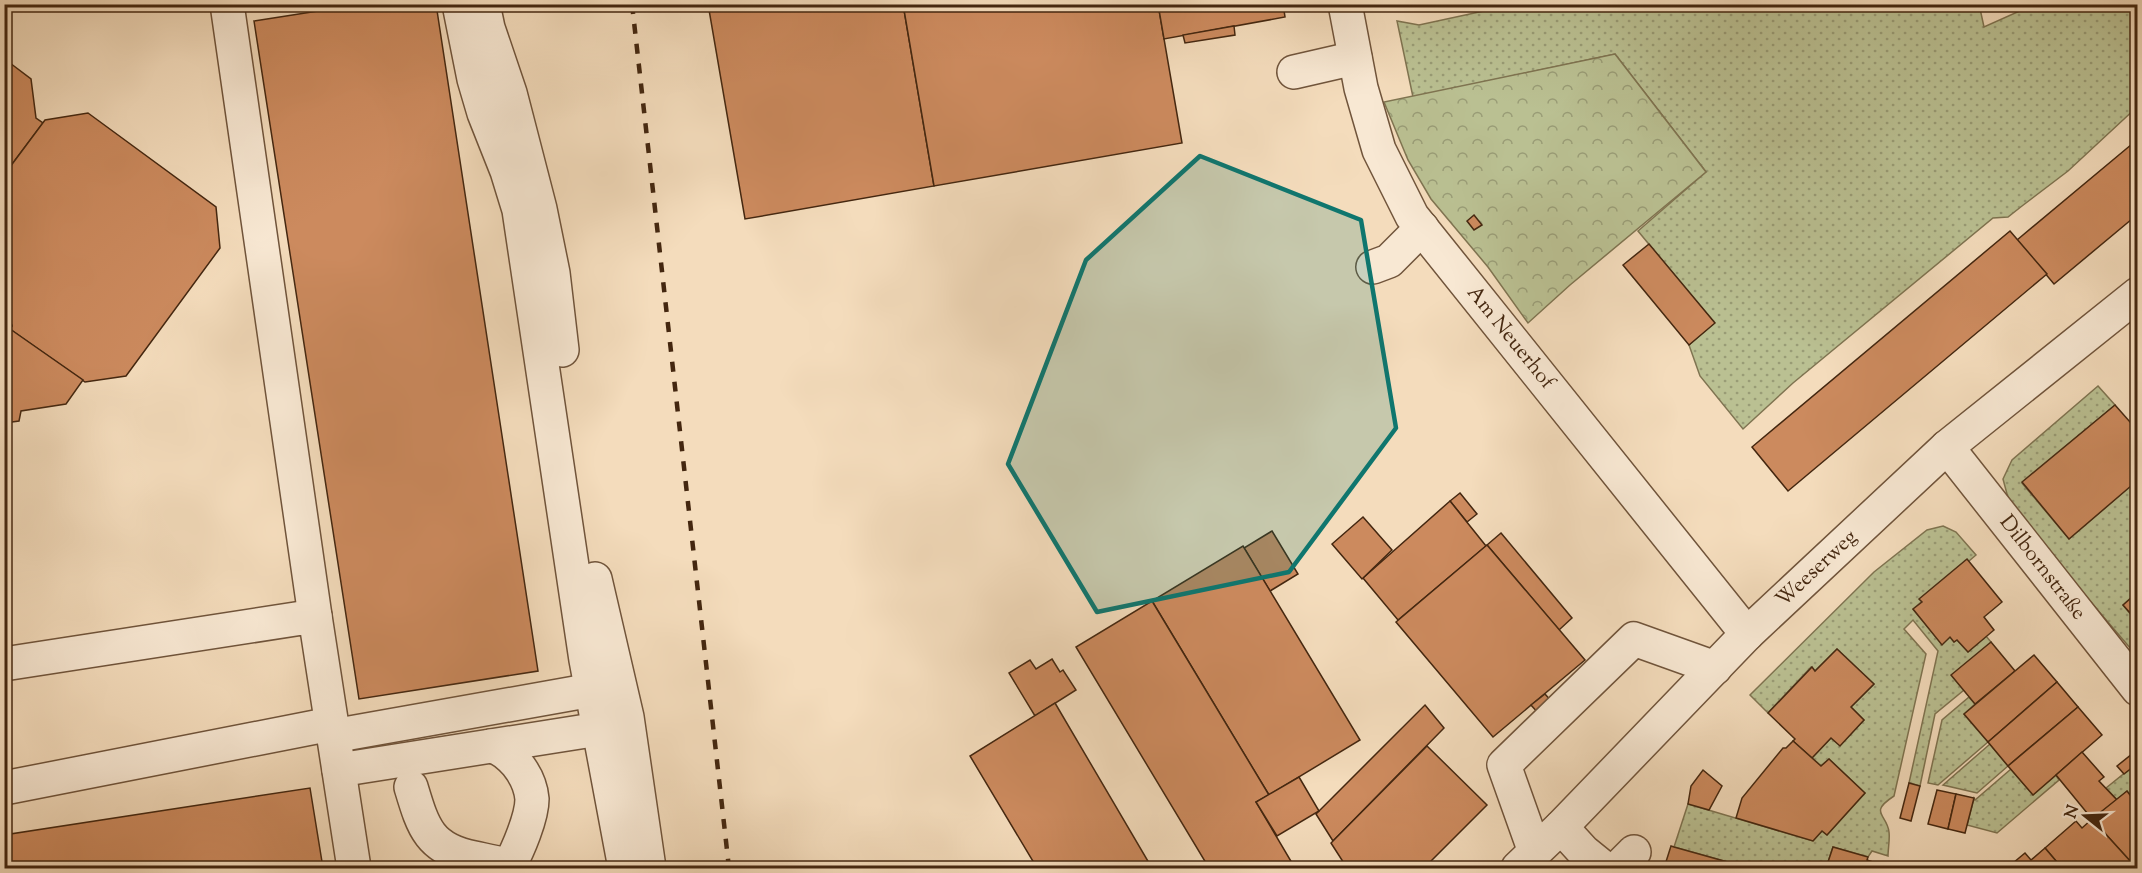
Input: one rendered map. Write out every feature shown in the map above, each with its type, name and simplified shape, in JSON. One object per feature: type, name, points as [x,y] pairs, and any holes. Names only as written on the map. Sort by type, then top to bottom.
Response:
[{"type":"street","points":[[227,4],[315,616],[354,868]]},
{"type":"street","points":[[459,4],[474,78],[484,113],[507,171],[519,210],[592,690],[625,868]]},
{"type":"street","points":[[483,4],[488,28],[510,93],[540,209],[553,273],[591,560],[627,717],[649,868]]},
{"type":"street","name":"Am Neuerhof","points":[[1345,4],[1361,87],[1379,150],[1412,216],[1747,634]]},
{"type":"street","points":[[1294,72],[1355,58]]},
{"type":"street","points":[[1372,267],[1389,261],[1422,228]]},
{"type":"street","name":"Weeserweg","points":[[1527,860],[1747,634],[1947,447],[2138,294]]},
{"type":"street","name":"Dilbornstraße","points":[[1947,447],[2138,689]]},
{"type":"street","points":[[4,664],[315,616]]},
{"type":"street","points":[[1527,860],[1504,765],[1634,639],[1715,668]]},
{"type":"street","points":[[4,788],[332,730],[592,690]]},
{"type":"street","points":[[339,770],[599,729]]},
{"type":"street","points":[[411,787],[420,816],[432,838],[451,853],[500,862],[512,867],[532,799],[525,774],[511,756],[498,748],[490,747]]},
{"type":"street","points":[[1561,827],[1583,851],[1604,868]]},
{"type":"highlighted area","points":[[1200,156],[1361,220],[1396,428],[1289,572],[1097,612],[1008,464],[1086,260]]},
{"type":"green space","points":[[1516,4],[1979,4],[1984,27],[2033,5],[2137,5],[2137,107],[2068,171],[2008,217],[1993,218],[1793,383],[1743,429],[1700,376],[1689,345],[1714,323],[1638,231],[1706,172],[1615,54],[1413,97],[1397,21],[1419,25]]},
{"type":"green space","points":[[1615,54],[1706,172],[1570,285],[1528,323],[1488,267],[1431,199],[1408,160],[1384,102]]},
{"type":"green space","points":[[2098,386],[2115,405],[2022,483],[2069,539],[2137,480],[2137,592],[2123,605],[2137,622],[2137,656],[2011,509],[2003,479],[2012,460]]},
{"type":"green space","points":[[1943,526],[1956,532],[1976,555],[1913,609],[1942,644],[1950,637],[1954,642],[1957,640],[1968,652],[1986,636],[1991,642],[1964,690],[1935,714],[1920,786],[1909,783],[1938,651],[1913,620],[1904,629],[1926,654],[1894,796],[1880,810],[1888,826],[1888,856],[1872,851],[1868,857],[1833,847],[1826,868],[1749,868],[1674,847],[1688,804],[1813,841],[1822,831],[1827,835],[1865,793],[1829,759],[1821,766],[1812,758],[1831,738],[1840,745],[1864,720],[1851,707],[1874,684],[1837,649],[1815,671],[1811,667],[1768,713],[1750,695],[1874,572],[1927,530]]},
{"type":"green space","points":[[1969,697],[1975,704],[1964,714],[1988,742],[1938,785],[1928,783],[1942,720]]},
{"type":"green space","points":[[1990,744],[2008,766],[1977,793],[1943,785]]},
{"type":"green space","points":[[2137,763],[2137,796],[2133,799],[2127,791],[2117,800],[2106,788]]},
{"type":"green space","points":[[2011,769],[2033,795],[2056,775],[2059,780],[1997,833],[1967,825],[1974,798],[1975,800]]},
{"type":"building","points":[[363,4],[436,4],[538,671],[359,699],[254,21]]},
{"type":"building","points":[[708,4],[903,4],[934,186],[745,219]]},
{"type":"building","points":[[903,4],[1158,4],[1182,143],[934,186]]},
{"type":"building","points":[[1158,4],[1283,4],[1285,17],[1164,39]]},
{"type":"building","points":[[4,19],[10,55],[4,62]]},
{"type":"building","points":[[1234,26],[1235,35],[1185,43],[1183,35]]},
{"type":"building","points":[[6,60],[31,79],[36,118],[43,123],[7,171],[4,170],[4,62]]},
{"type":"building","points":[[88,113],[216,207],[220,248],[126,376],[85,382],[10,329],[12,326],[8,314],[4,311],[4,190],[10,183],[7,171],[45,120]]},
{"type":"building","points":[[2138,139],[2138,214],[2054,284],[2017,240]]},
{"type":"building","points":[[4,170],[8,172],[10,183],[4,190]]},
{"type":"building","points":[[1474,215],[1482,225],[1474,230],[1467,221]]},
{"type":"building","points":[[2010,231],[2047,274],[1788,491],[1752,447]]},
{"type":"building","points":[[1649,244],[1715,323],[1689,345],[1623,265]]},
{"type":"building","points":[[4,311],[8,314],[12,326],[4,336]]},
{"type":"building","points":[[10,329],[83,380],[66,404],[21,411],[19,421],[12,422],[4,416],[4,336]]},
{"type":"building","points":[[2115,405],[2138,431],[2138,480],[2069,539],[2022,482]]},
{"type":"building","points":[[1460,493],[1477,514],[1467,522],[1450,501]]},
{"type":"building","points":[[1450,501],[1486,546],[1398,620],[1363,578]]},
{"type":"building","points":[[1363,517],[1392,550],[1362,579],[1332,544]]},
{"type":"building","points":[[1272,531],[1298,574],[1270,591],[1244,548]]},
{"type":"building","points":[[1501,533],[1572,618],[1559,630],[1487,545]]},
{"type":"building","points":[[1487,545],[1585,660],[1493,737],[1396,622]]},
{"type":"building","points":[[1243,546],[1360,740],[1269,795],[1152,601]]},
{"type":"building","points":[[1967,559],[2002,602],[1984,617],[1994,630],[1968,652],[1957,640],[1954,642],[1950,637],[1942,645],[1913,609],[1922,602],[1919,599]]},
{"type":"building","points":[[2138,592],[2138,622],[2123,605]]},
{"type":"building","points":[[1152,601],[1269,795],[1256,802],[1295,868],[1209,868],[1076,647]]},
{"type":"building","points":[[1991,642],[2015,671],[1975,704],[1951,675]]},
{"type":"building","points":[[1837,649],[1874,684],[1851,707],[1864,720],[1840,746],[1831,738],[1812,758],[1768,713],[1812,667],[1815,671]]},
{"type":"building","points":[[2034,655],[2057,682],[1988,742],[1964,714]]},
{"type":"building","points":[[1052,659],[1060,672],[1063,670],[1076,690],[1035,716],[1009,673],[1030,660],[1036,669]]},
{"type":"building","points":[[2057,682],[2078,707],[2008,766],[1988,742]]},
{"type":"building","points":[[1545,694],[1552,702],[1539,714],[1531,705]]},
{"type":"building","points":[[1055,703],[1152,868],[1037,868],[970,756]]},
{"type":"building","points":[[1425,705],[1444,728],[1333,841],[1316,814]]},
{"type":"building","points":[[2078,707],[2102,735],[2033,795],[2008,766]]},
{"type":"building","points":[[1793,741],[1821,766],[1829,759],[1865,793],[1827,835],[1822,831],[1813,841],[1736,818],[1742,798],[1783,748]]},
{"type":"building","points":[[1427,746],[1487,805],[1424,868],[1347,868],[1331,843]]},
{"type":"building","points":[[2137,750],[2138,763],[2124,774],[2117,766]]},
{"type":"building","points":[[2082,752],[2104,777],[2099,781],[2117,800],[2092,819],[2056,775]]},
{"type":"building","points":[[1703,770],[1722,786],[1709,810],[1688,804],[1691,786]]},
{"type":"building","points":[[1299,777],[1319,811],[1277,836],[1256,802]]},
{"type":"building","points":[[1909,783],[1920,786],[1911,821],[1900,818]]},
{"type":"building","points":[[310,788],[323,868],[4,868],[4,835]]},
{"type":"building","points":[[1937,790],[1956,794],[1948,829],[1928,824]]},
{"type":"building","points":[[2127,791],[2133,799],[2138,796],[2138,857],[2131,862],[2092,819]]},
{"type":"building","points":[[1956,794],[1974,798],[1965,833],[1948,829]]},
{"type":"building","points":[[2092,819],[2136,868],[2062,868],[2045,848],[2076,821],[2082,828]]},
{"type":"building","points":[[1671,846],[1674,847],[1749,868],[1664,868]]},
{"type":"building","points":[[1833,847],[1868,857],[1867,860],[1873,862],[1871,868],[1826,868]]},
{"type":"building","points":[[2045,848],[2062,868],[2007,868],[2025,853],[2031,860]]},
{"type":"building","points":[[2138,857],[2138,868],[2136,868],[2131,862]]},
{"type":"railway","points":[[632,4],[729,868]]}]
